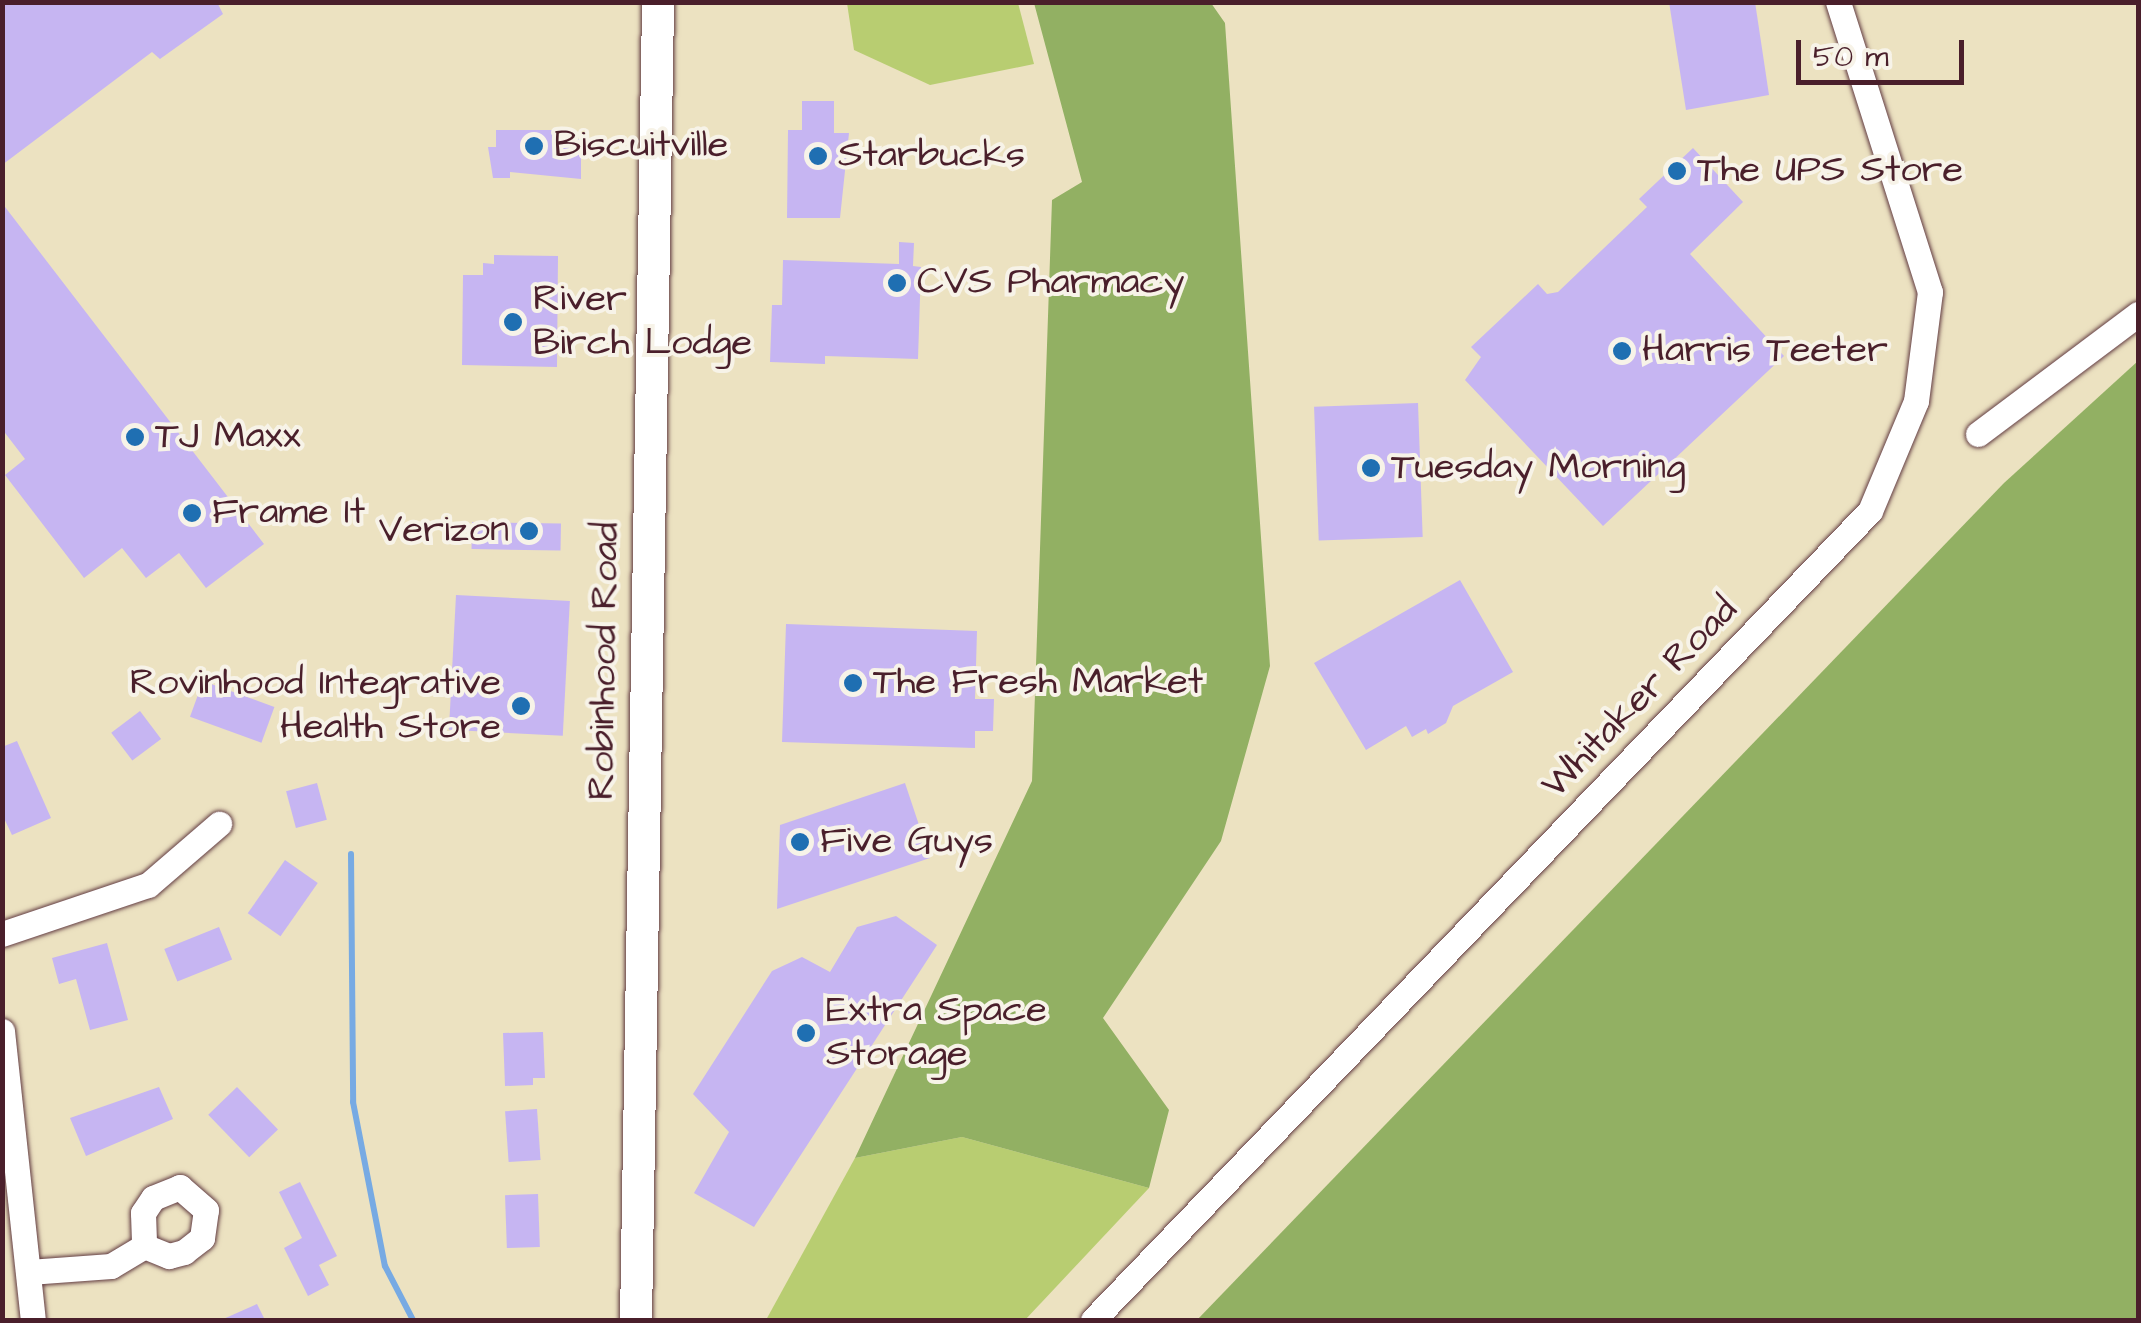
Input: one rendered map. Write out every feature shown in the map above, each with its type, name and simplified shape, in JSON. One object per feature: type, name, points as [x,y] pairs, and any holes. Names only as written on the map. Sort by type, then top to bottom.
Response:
[{"type":"main road","name":"Robinhood Road","points":[[636,1320],[658,2]]},
{"type":"street","name":"Whitaker Road","points":[[1094,1320],[1870,511],[1916,401],[1930,292],[1838,2]]},
{"type":"street","points":[[1978,434],[2138,314]]},
{"type":"street","points":[[2,934],[148,885],[218,824]]},
{"type":"street","points":[[2,1030],[33,1320]]},
{"type":"street","points":[[28,1272],[111,1266],[144,1246]]},
{"type":"green space","points":[[847,3],[1018,3],[1034,64],[930,85],[854,50]]},
{"type":"green space","points":[[1034,3],[1211,3],[1225,23],[1270,666],[1221,841],[1103,1018],[1169,1110],[1149,1188],[962,1137],[855,1158],[1032,781],[1052,200],[1082,182]]},
{"type":"green space","points":[[2138,361],[2138,1320],[1197,1320],[2004,483]]},
{"type":"green space","points":[[962,1137],[1149,1188],[1025,1320],[766,1320],[855,1158]]},
{"type":"building","points":[[2,2],[217,2],[223,14],[160,59],[152,52],[2,165]]},
{"type":"building","points":[[1669,2],[1755,2],[1769,95],[1686,110]]},
{"type":"building","name":"Starbucks","points":[[802,101],[834,101],[834,133],[849,133],[840,218],[787,218],[788,130],[802,130]]},
{"type":"building","points":[[496,130],[554,130],[554,139],[581,139],[581,179],[510,172],[510,178],[493,178],[488,147],[496,147]]},
{"type":"building","points":[[1693,148],[1743,202],[1690,254],[1784,356],[1603,526],[1465,380],[1481,357],[1471,347],[1538,284],[1547,294],[1558,292],[1647,207],[1639,199]]},
{"type":"building","points":[[2,203],[264,544],[206,588],[179,553],[146,578],[122,548],[84,578],[5,475],[25,459],[2,429]]},
{"type":"building","name":"CVS Pharmacy","points":[[899,242],[914,243],[913,266],[921,267],[918,359],[825,356],[825,364],[770,362],[772,305],[782,305],[783,260],[899,264]]},
{"type":"building","points":[[494,255],[558,256],[557,367],[462,365],[463,275],[483,275],[483,263],[494,264]]},
{"type":"building","points":[[1418,403],[1423,537],[1319,541],[1314,407]]},
{"type":"building","points":[[472,522],[561,524],[561,551],[472,549]]},
{"type":"building","points":[[1460,580],[1513,672],[1453,706],[1446,723],[1428,734],[1426,729],[1412,737],[1406,726],[1366,750],[1314,663]]},
{"type":"building","points":[[456,595],[570,601],[563,736],[449,730]]},
{"type":"building","points":[[786,624],[977,631],[975,699],[994,699],[993,731],[975,731],[975,748],[782,742]]},
{"type":"building","points":[[203,681],[274,707],[261,743],[190,717]]},
{"type":"building","points":[[140,711],[161,739],[132,761],[111,733]]},
{"type":"building","points":[[17,741],[51,818],[12,835],[2,814],[2,747]]},
{"type":"building","points":[[317,783],[327,820],[296,828],[286,791]]},
{"type":"building","points":[[905,783],[930,858],[777,909],[780,825]]},
{"type":"building","points":[[285,860],[318,883],[280,936],[248,913]]},
{"type":"building","name":"Extra Space Storage","points":[[896,916],[937,945],[754,1227],[694,1193],[729,1132],[693,1094],[772,971],[802,957],[830,972],[857,927]]},
{"type":"building","points":[[219,927],[232,959],[177,982],[164,949]]},
{"type":"building","points":[[107,943],[128,1020],[90,1030],[76,979],[59,984],[52,958]]},
{"type":"building","points":[[543,1032],[545,1078],[533,1078],[533,1085],[505,1086],[503,1033]]},
{"type":"building","points":[[159,1087],[173,1119],[86,1156],[70,1118]]},
{"type":"building","points":[[237,1087],[278,1129],[249,1157],[208,1115]]},
{"type":"building","points":[[537,1109],[541,1160],[509,1162],[505,1111]]},
{"type":"building","points":[[300,1182],[337,1256],[319,1265],[329,1285],[308,1296],[284,1248],[302,1238],[279,1192]]},
{"type":"building","points":[[538,1194],[540,1247],[507,1248],[505,1195]]},
{"type":"building","points":[[257,1304],[265,1320],[221,1320]]},
{"type":"waterway","points":[[351,854],[353,1102],[385,1266],[413,1320]]},
{"type":"place","name":"Biscuitville","points":[[534,146]]},
{"type":"place","name":"Starbucks","points":[[818,156]]},
{"type":"place","name":"The UPS Store","points":[[1677,171]]},
{"type":"place","name":"CVS Pharmacy","points":[[897,283]]},
{"type":"place","name":"River Birch Lodge","points":[[513,322]]},
{"type":"place","name":"Harris Teeter","points":[[1622,351]]},
{"type":"place","name":"TJ Maxx","points":[[135,437]]},
{"type":"place","name":"Tuesday Morning","points":[[1371,468]]},
{"type":"place","name":"Frame It","points":[[192,513]]},
{"type":"place","name":"Verizon","points":[[529,531]]},
{"type":"place","name":"The Fresh Market","points":[[853,683]]},
{"type":"place","name":"Rovinhood Integrative Health Store","points":[[521,706]]},
{"type":"place","name":"Five Guys","points":[[800,842]]},
{"type":"place","name":"Extra Space Storage","points":[[806,1033]]}]
